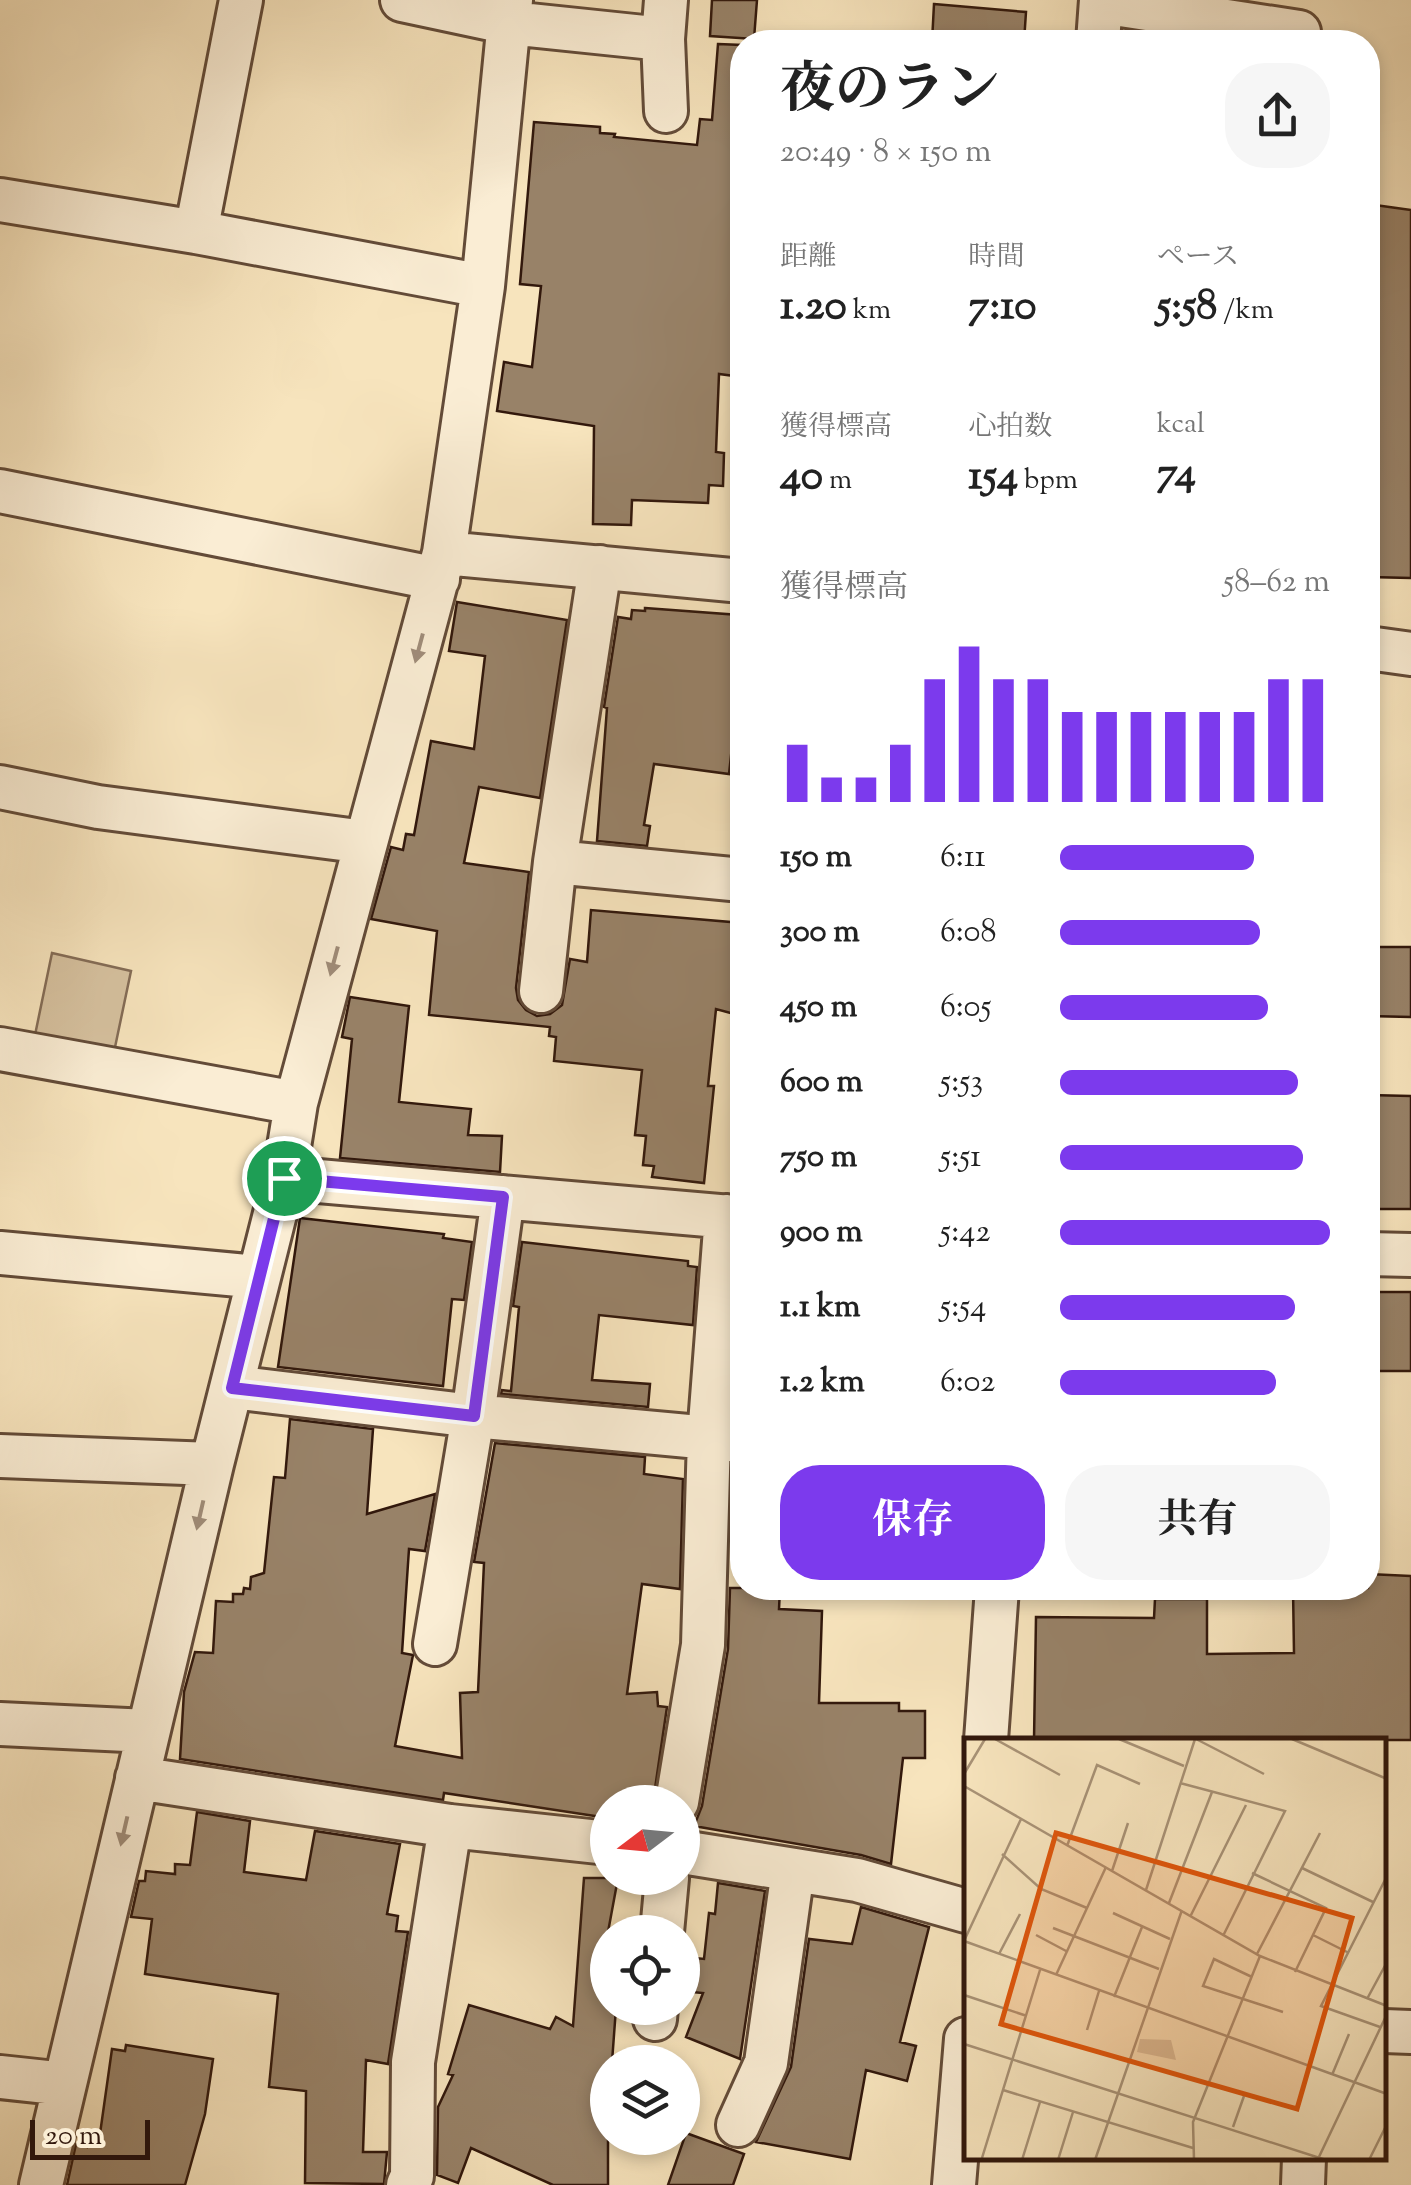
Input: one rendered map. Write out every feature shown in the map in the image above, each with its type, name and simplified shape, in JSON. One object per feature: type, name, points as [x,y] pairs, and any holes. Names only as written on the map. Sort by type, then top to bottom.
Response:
[{"type":"street","points":[[196,232],[241,0]]},
{"type":"street","points":[[402,0],[510,12],[664,19],[666,111]]},
{"type":"street","points":[[41,2185],[284,1178],[296,1103],[441,566],[483,286],[510,12]]},
{"type":"street","points":[[1100,15],[1275,30]]},
{"type":"street","points":[[0,200],[483,286]]},
{"type":"street","points":[[0,491],[441,566],[600,568],[730,580]]},
{"type":"street","points":[[541,991],[555,862],[600,568]]},
{"type":"street","points":[[1380,650],[1411,654]]},
{"type":"street","points":[[0,788],[98,806],[365,842]]},
{"type":"street","points":[[555,862],[730,879]]},
{"type":"street","points":[[0,1049],[296,1103]]},
{"type":"street","points":[[284,1178],[730,1217]]},
{"type":"street","points":[[435,1644],[474,1416],[503,1197]]},
{"type":"street","points":[[0,1253],[259,1277]]},
{"type":"street","points":[[1380,1254],[1411,1255]]},
{"type":"street","points":[[680,1785],[702,1645],[726,1439],[730,1328]]},
{"type":"street","points":[[232,1388],[474,1416],[726,1439]]},
{"type":"street","points":[[0,1456],[212,1464]]},
{"type":"street","points":[[986,1738],[996,1600]]},
{"type":"street","points":[[0,1724],[148,1731]]},
{"type":"street","points":[[137,1778],[450,1826],[590,1841]]},
{"type":"street","points":[[408,2185],[412,2176],[413,2062],[450,1826]]},
{"type":"street","points":[[700,1855],[857,1880],[964,1910]]},
{"type":"street","points":[[738,2126],[766,2064],[793,1870]]},
{"type":"street","points":[[1386,2031],[1411,2032]]},
{"type":"street","points":[[954,2185],[964,2063]]},
{"type":"street","points":[[0,2077],[65,2084]]},
{"type":"street","points":[[1302,2185],[1304,2160]]},
{"type":"shaded area","points":[[52,953],[131,971],[114,1052],[35,1035]]},
{"type":"building","points":[[712,0],[757,0],[755,30],[730,30],[730,37],[710,36]]},
{"type":"building","points":[[934,4],[1026,12],[1025,30],[933,30]]},
{"type":"building","points":[[718,44],[730,44],[730,375],[719,374],[716,452],[724,453],[723,486],[709,485],[708,503],[632,500],[631,525],[593,524],[594,426],[497,411],[504,362],[532,367],[541,286],[520,284],[534,122],[600,127],[600,133],[615,134],[614,137],[697,145],[700,119],[712,120]]},
{"type":"building","points":[[1380,206],[1411,210],[1411,578],[1380,577]]},
{"type":"building","points":[[457,602],[567,620],[540,798],[479,787],[464,863],[529,872],[516,988],[518,1000],[526,1010],[537,1016],[550,1014],[562,1005],[570,959],[587,962],[591,910],[730,922],[730,1013],[716,1009],[708,1086],[714,1086],[704,1183],[652,1177],[654,1166],[643,1165],[646,1136],[635,1135],[642,1070],[554,1061],[556,1037],[549,1036],[550,1027],[429,1015],[437,931],[371,919],[391,847],[403,850],[406,834],[414,835],[431,741],[474,749],[485,656],[449,651]]},
{"type":"building","points":[[632,610],[730,614],[729,774],[654,764],[644,825],[650,826],[647,846],[597,841],[607,708],[604,707],[618,617],[631,619]]},
{"type":"building","points":[[1380,947],[1411,947],[1411,1017],[1380,1016]]},
{"type":"building","points":[[350,997],[409,1006],[399,1102],[471,1109],[468,1135],[502,1136],[500,1172],[340,1158],[352,1039],[342,1037]]},
{"type":"building","points":[[1380,1095],[1411,1096],[1411,1209],[1380,1209]]},
{"type":"building","points":[[300,1218],[444,1234],[443,1238],[472,1242],[464,1300],[452,1299],[443,1386],[278,1367]]},
{"type":"building","points":[[522,1242],[688,1261],[688,1266],[697,1267],[693,1325],[599,1315],[592,1380],[650,1384],[648,1407],[501,1394],[502,1390],[511,1391],[519,1307],[513,1306]]},
{"type":"building","points":[[1380,1292],[1411,1292],[1411,1371],[1380,1371]]},
{"type":"building","points":[[290,1419],[373,1429],[367,1514],[435,1494],[425,1551],[409,1549],[402,1653],[413,1655],[395,1746],[462,1758],[460,1693],[478,1692],[484,1563],[474,1562],[495,1443],[645,1457],[644,1474],[683,1479],[680,1589],[642,1584],[627,1694],[657,1692],[658,1706],[667,1707],[656,1785],[590,1785],[590,1815],[444,1793],[443,1800],[180,1759],[184,1692],[195,1652],[213,1653],[216,1601],[233,1602],[233,1594],[250,1589],[251,1577],[264,1573],[274,1477],[285,1478]]},
{"type":"building","points":[[1380,1575],[1411,1576],[1411,1740],[1034,1738],[1036,1617],[1154,1618],[1155,1600],[1207,1600],[1207,1654],[1294,1653],[1293,1600],[1380,1600]]},
{"type":"building","points":[[730,1588],[730,1600],[779,1600],[779,1609],[822,1611],[819,1703],[899,1703],[899,1711],[925,1711],[925,1758],[903,1758],[891,1864],[861,1855],[700,1827],[728,1649]]},
{"type":"building","points":[[197,1812],[250,1821],[244,1872],[306,1880],[315,1831],[400,1844],[387,1914],[398,1916],[396,1931],[408,1932],[388,2064],[366,2060],[363,2152],[387,2152],[384,2184],[305,2183],[306,2091],[269,2087],[278,1994],[145,1974],[152,1919],[131,1917],[139,1881],[145,1881],[146,1871],[175,1874],[175,1864],[190,1865]]},
{"type":"building","points":[[584,1878],[590,1878],[590,1895],[615,1895],[611,1915],[590,1915],[590,2025],[615,2025],[613,2045],[590,2045],[590,2155],[608,2155],[608,2185],[553,2185],[471,2148],[458,2183],[437,2175],[438,2107],[453,2075],[448,2074],[469,2005],[550,2029],[556,2017],[573,2026]]},
{"type":"building","points":[[718,1883],[765,1891],[740,2059],[686,2037],[691,2025],[700,2025],[700,1959],[704,1959],[709,1913],[715,1914]]},
{"type":"building","points":[[861,1907],[929,1927],[900,2042],[916,2046],[907,2081],[866,2070],[850,2159],[756,2142],[791,2067],[809,1939],[852,1944]]},
{"type":"building","points":[[126,2045],[213,2059],[205,2114],[185,2185],[67,2185],[76,2144],[87,2147],[89,2138],[99,2141],[112,2049],[125,2051]]},
{"type":"building","points":[[700,2138],[744,2154],[733,2185],[668,2185],[678,2155],[700,2155]]},
{"type":"route","points":[[284,1178],[503,1197],[474,1416],[232,1388],[284,1178]]}]
